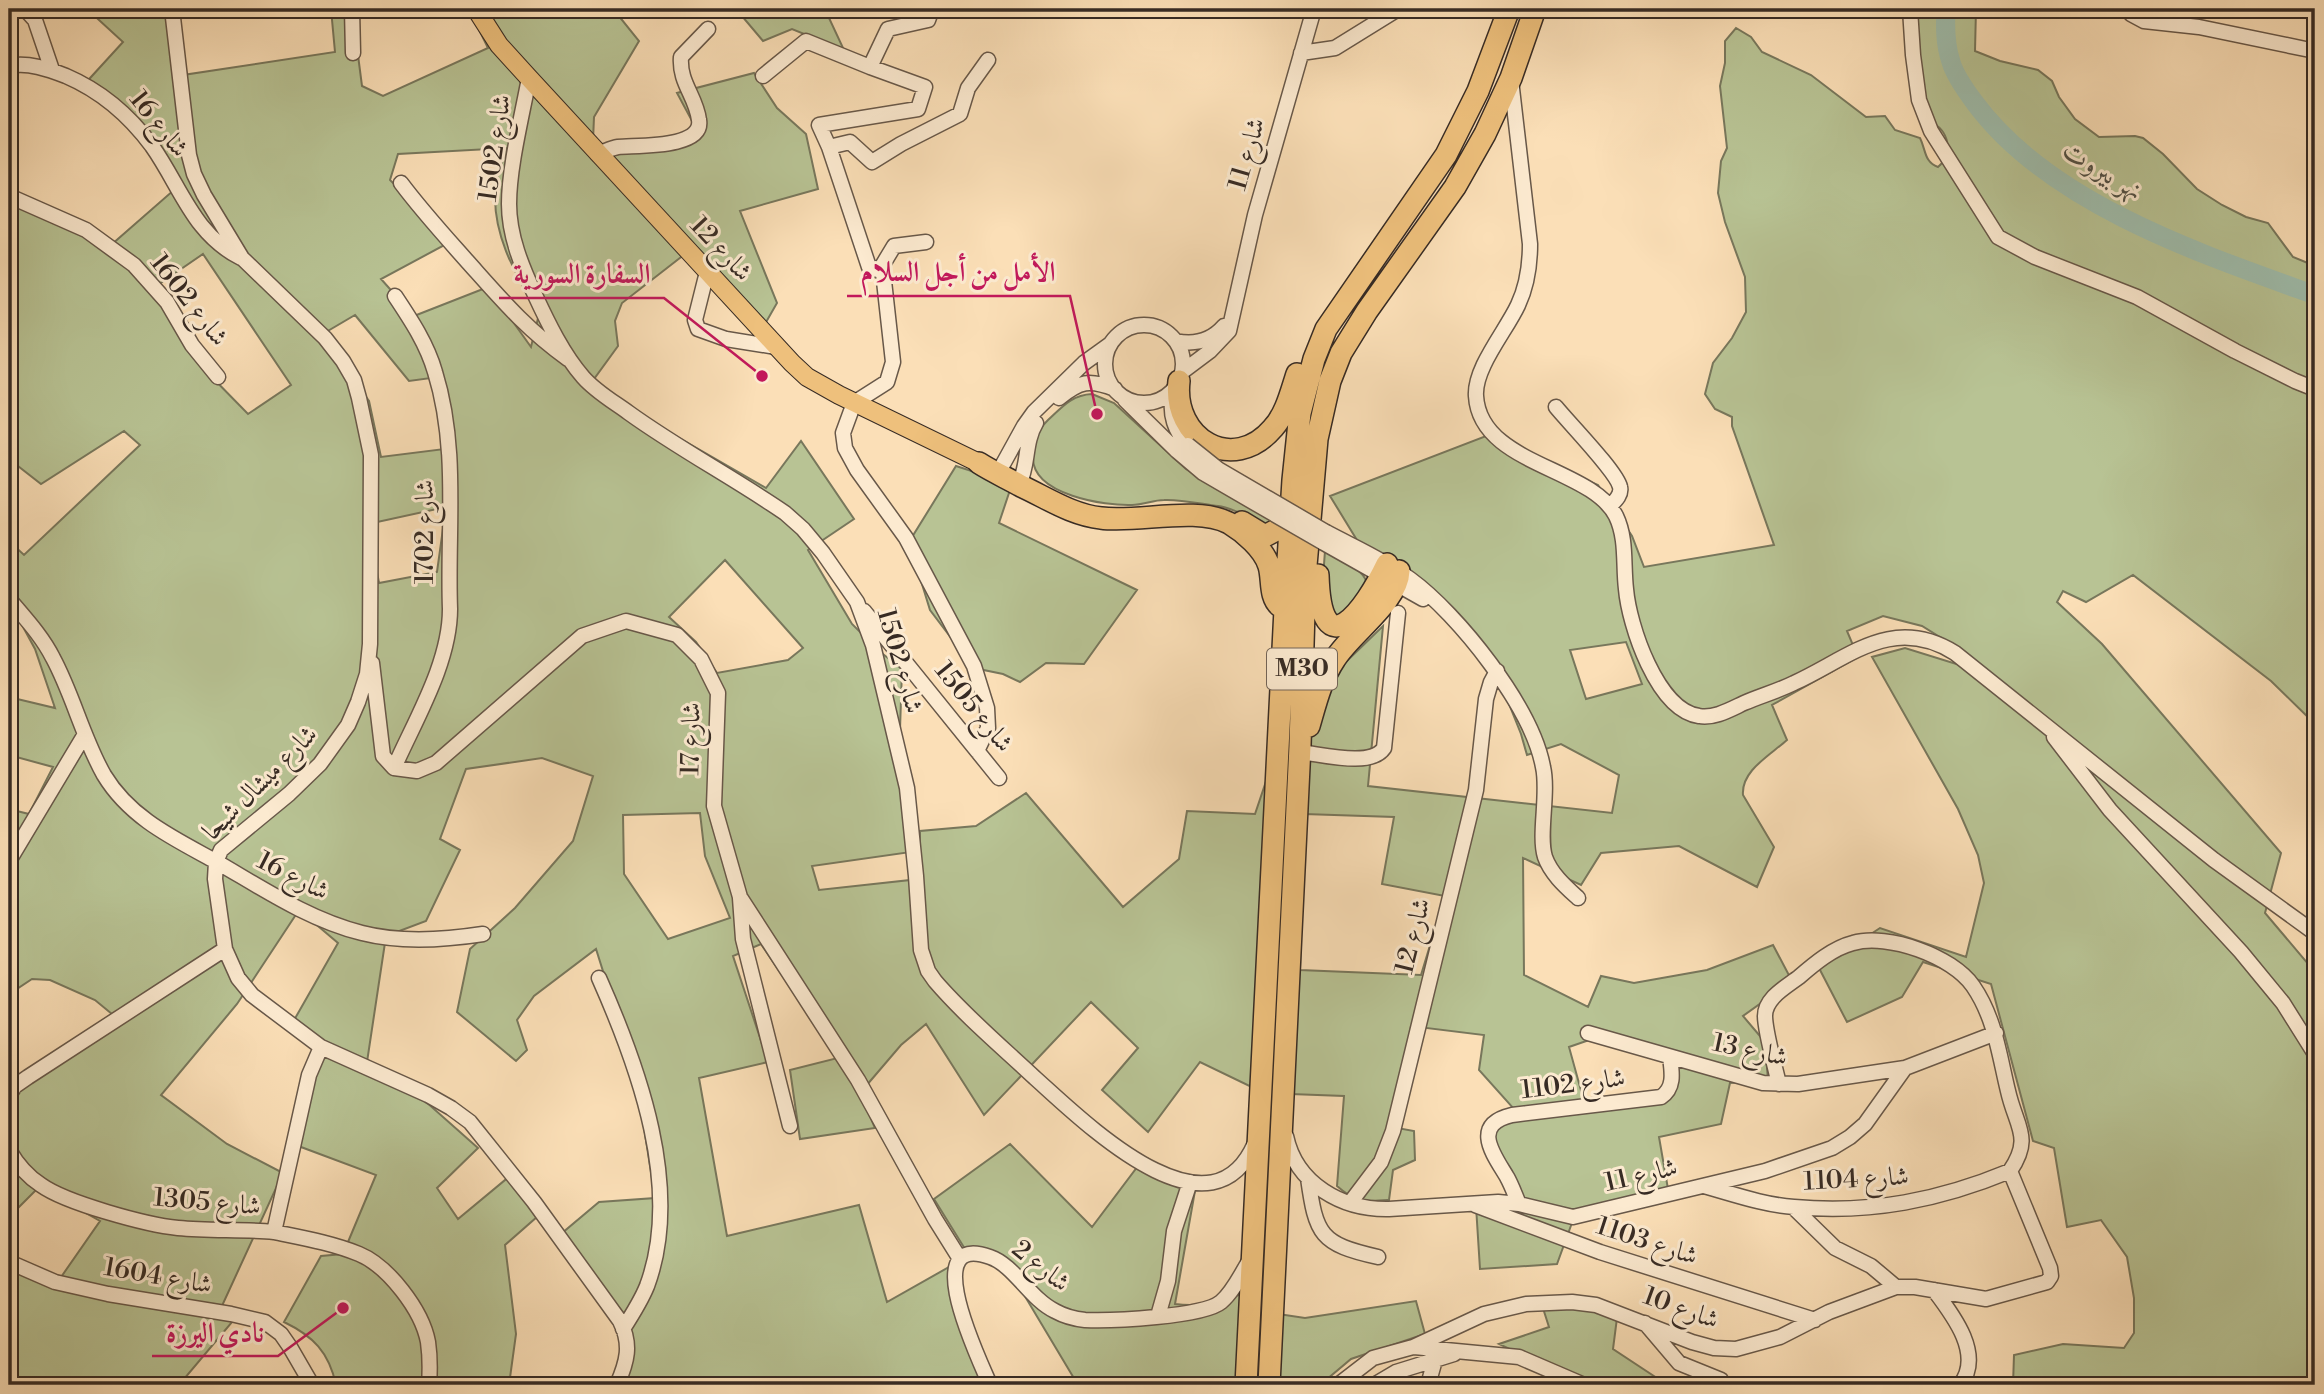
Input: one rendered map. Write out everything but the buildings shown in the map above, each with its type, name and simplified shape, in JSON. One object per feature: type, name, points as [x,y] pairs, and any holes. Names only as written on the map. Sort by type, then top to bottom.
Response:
[{"type":"highway","name":"M30","points":[[1246,1385],[1285,609],[1300,413],[1311,370],[1326,329],[1446,155],[1478,91],[1509,9]]},
{"type":"highway","name":"M30","points":[[1269,1385],[1300,749],[1305,578],[1317,439],[1323,408],[1341,353],[1367,311],[1455,187],[1485,134],[1511,78],[1535,9]]},
{"type":"highway","points":[[1179,379],[1180,411],[1192,431],[1214,447],[1244,447],[1260,440],[1280,419],[1311,342],[1326,329]]},
{"type":"highway","points":[[979,463],[1084,506],[1128,512],[1173,508],[1216,511],[1234,517],[1265,536],[1280,528],[1291,516]]},
{"type":"highway","points":[[1021,480],[1049,501],[1099,518],[1128,520],[1189,515],[1222,520],[1243,533],[1264,556],[1269,566],[1274,601],[1285,609]]},
{"type":"highway","points":[[1313,481],[1319,599],[1320,608],[1327,621],[1337,625],[1348,622],[1391,573]]},
{"type":"highway","points":[[1300,749],[1306,738],[1326,673],[1350,638],[1387,600],[1391,573]]},
{"type":"main road","name":"شارع 12","points":[[476,9],[499,46],[706,272],[807,377],[854,403],[979,463]]},
{"type":"street","points":[[25,9],[34,20],[52,70]]},
{"type":"street","name":"شارع ميشال شيحا","points":[[172,9],[189,155],[194,174],[242,258],[326,338],[343,361],[354,380],[371,455],[370,644],[367,674],[348,725],[334,746],[289,794],[221,850],[216,862],[219,917],[225,949],[238,978],[252,995],[321,1047],[428,1095],[470,1122],[534,1202],[624,1329]]},
{"type":"street","points":[[352,9],[353,53]]},
{"type":"street","points":[[870,67],[888,29],[928,20],[932,9]]},
{"type":"street","name":"شارع 11","points":[[1179,379],[1229,331],[1255,215],[1314,9]]},
{"type":"street","points":[[1301,53],[1335,48],[1398,9]]},
{"type":"street","points":[[1910,9],[1919,100],[1931,131],[1998,237],[2035,257],[2137,297],[2235,351],[2315,388]]},
{"type":"street","points":[[2131,10],[2152,22],[2199,27],[2315,51]]},
{"type":"street","points":[[597,154],[616,147],[642,147],[688,139],[696,132],[699,119],[683,79],[681,57],[708,29]]},
{"type":"street","points":[[763,76],[806,41],[925,87],[918,109],[820,125],[869,267],[883,272],[893,362],[887,383],[854,403],[844,433],[845,448],[857,470],[906,538],[974,666],[987,708],[988,728],[977,751]]},
{"type":"street","points":[[829,147],[850,142],[872,162],[960,114],[968,88],[988,60]]},
{"type":"street","name":"شارع 16","points":[[9,66],[21,63],[52,70],[86,85],[109,101],[152,147],[195,218],[213,240],[242,258]]},
{"type":"street","points":[[1511,78],[1530,264],[1519,304],[1488,358],[1479,378],[1476,397],[1482,418],[1502,443],[1583,487],[1610,506],[1623,534],[1626,589],[1632,624],[1648,666],[1665,693],[1683,709],[1699,716],[1717,715],[1794,683],[1865,645],[1894,638],[1922,638],[1944,646],[2214,860],[2315,933]]},
{"type":"street","name":"شارع 1502","points":[[529,79],[509,204],[521,264],[545,318],[584,378],[647,426],[785,513],[823,553],[856,601],[873,645],[907,788],[920,950],[929,971],[943,990],[1013,1057],[1116,1147],[1151,1169],[1190,1182],[1212,1181],[1235,1171],[1249,1156],[1260,1132]]},
{"type":"street","points":[[401,183],[431,223],[503,303],[539,338],[572,361]]},
{"type":"street","name":"شارع 1602","points":[[9,196],[86,230],[134,265],[167,302],[192,345],[218,377]]},
{"type":"street","points":[[880,271],[894,246],[926,242]]},
{"type":"street","points":[[706,272],[695,320],[698,329],[726,339],[776,347]]},
{"type":"street","name":"شارع 1702","points":[[394,768],[439,667],[450,626],[449,472],[444,407],[425,344],[395,296]]},
{"type":"street","points":[[1176,341],[1201,342],[1210,338],[1219,332],[1234,314]]},
{"type":"street","points":[[999,471],[1034,412],[1116,336],[1127,328],[1139,325],[1152,325],[1164,330],[1176,341],[1181,351],[1179,379],[1172,405],[1173,419],[1182,448]]},
{"type":"street","points":[[1109,345],[1105,356],[1108,380],[1117,392],[1182,448],[1203,473],[1391,573],[1448,615],[1497,671],[1520,710],[1541,755],[1545,782],[1545,856],[1553,872],[1578,898]]},
{"type":"street","points":[[1021,480],[1029,437],[1037,422],[1051,405],[1072,388],[1084,382],[1098,383],[1131,400],[1156,401],[1168,394],[1179,379]]},
{"type":"street","points":[[1556,407],[1620,486],[1620,495],[1610,506]]},
{"type":"street","name":"شارع 16","points":[[9,599],[15,614],[36,630],[55,661],[104,774],[136,814],[158,830],[250,884],[335,925],[363,934],[415,940],[483,934]]},
{"type":"street","name":"شارع 1505","points":[[856,601],[999,778]]},
{"type":"street","points":[[1300,749],[1367,759],[1384,748],[1398,613]]},
{"type":"street","name":"شارع 17","points":[[394,768],[417,771],[436,763],[582,636],[626,621],[677,635],[701,659],[718,693],[714,806],[740,897],[858,1080],[960,1259]]},
{"type":"street","points":[[370,644],[383,756],[394,768]]},
{"type":"street","name":"شارع 12","points":[[1350,1203],[1381,1162],[1393,1131],[1476,790],[1486,699],[1497,671]]},
{"type":"street","points":[[2043,722],[2110,810],[2241,952],[2283,1003],[2315,1054]]},
{"type":"street","points":[[9,861],[85,734]]},
{"type":"street","points":[[740,897],[743,939],[790,1126]]},
{"type":"street","points":[[1779,1084],[1765,1015],[1770,1001],[1809,968],[1838,948],[1855,942],[1899,945],[1934,954],[1955,967],[1972,985],[1996,1033],[2008,1093],[2023,1138],[2020,1157],[2010,1171]]},
{"type":"street","points":[[9,1095],[15,1086],[28,1077],[225,949]]},
{"type":"street","points":[[599,978],[636,1076],[651,1133],[659,1179],[659,1216],[654,1260],[641,1299],[624,1329],[628,1351],[617,1385]]},
{"type":"street","name":"شارع 13","points":[[1588,1033],[1763,1083],[1779,1084],[1798,1084],[1905,1069],[1996,1033]]},
{"type":"street","name":"شارع 1305","points":[[9,1150],[27,1175],[42,1186],[80,1202],[150,1224],[176,1228],[274,1232],[309,1075],[321,1047]]},
{"type":"street","name":"شارع 1102","points":[[1519,1204],[1489,1147],[1488,1134],[1493,1125],[1512,1115],[1661,1097],[1668,1092],[1672,1079],[1670,1057]]},
{"type":"street","name":"شارع 11","points":[[1308,1178],[1325,1194],[1375,1209],[1467,1202],[1519,1204],[1573,1217],[1765,1171],[1832,1148],[1850,1138],[1865,1124],[1905,1069]]},
{"type":"street","points":[[1283,1115],[1290,1151],[1308,1178],[1313,1208],[1322,1233],[1342,1248],[1378,1257]]},
{"type":"street","name":"شارع 1104","points":[[1703,1186],[1793,1208],[1866,1208],[1912,1203],[1972,1187],[2010,1171]]},
{"type":"street","name":"شارع 10","points":[[1338,1385],[1373,1358],[1413,1347],[1484,1314],[1538,1303],[1572,1302],[1597,1305],[1692,1342],[1722,1349],[1736,1349],[1780,1337],[1856,1300],[1896,1287],[1934,1290],[1976,1299],[2047,1282],[2051,1276],[2041,1244],[2010,1171]]},
{"type":"street","points":[[1158,1316],[1168,1281],[1174,1231],[1190,1182]]},
{"type":"street","name":"شارع 1103","points":[[1467,1202],[1600,1252],[1815,1320]]},
{"type":"street","points":[[1793,1208],[1835,1248],[1871,1266],[1896,1287]]},
{"type":"street","points":[[274,1232],[326,1243],[362,1255],[381,1268],[398,1286],[420,1318],[428,1340],[429,1385]]},
{"type":"street","name":"شارع 2","points":[[960,1259],[974,1254],[997,1260],[1039,1300],[1065,1315],[1084,1320],[1193,1312],[1222,1301]]},
{"type":"street","points":[[1249,1308],[1222,1301],[1251,1258]]},
{"type":"street","points":[[960,1259],[955,1281],[959,1308],[990,1385]]},
{"type":"street","name":"شارع 1604","points":[[9,1262],[55,1282],[265,1322],[286,1340],[312,1385]]},
{"type":"street","points":[[1934,1290],[1947,1307],[1966,1343],[1968,1364],[1960,1385]]},
{"type":"street","points":[[1644,1322],[1679,1363],[1721,1380]]},
{"type":"street","points":[[1413,1347],[1519,1357],[1584,1385]]},
{"type":"street","points":[[1374,1385],[1396,1372],[1458,1352]]},
{"type":"street","points":[[1428,1385],[1435,1360]]},
{"type":"green space","points":[[87,9],[167,9],[176,76],[335,52],[331,9],[352,9],[362,86],[383,96],[488,48],[469,9],[615,9],[639,41],[594,117],[593,141],[602,156],[698,132],[677,93],[754,73],[777,108],[806,134],[818,189],[740,211],[777,303],[761,331],[685,254],[622,303],[615,321],[618,346],[589,386],[766,488],[801,441],[854,519],[808,550],[852,624],[902,669],[900,730],[911,852],[812,866],[819,890],[919,879],[920,831],[976,826],[1026,793],[1123,907],[1179,859],[1187,811],[1255,814],[1287,719],[1383,626],[1368,786],[1612,813],[1619,775],[1561,744],[1527,755],[1505,694],[1457,627],[1360,545],[1330,496],[1486,436],[1598,485],[1632,536],[1644,567],[1774,545],[1732,426],[1732,417],[1715,409],[1705,394],[1713,363],[1732,338],[1746,312],[1745,277],[1725,222],[1718,193],[1721,161],[1727,148],[1720,86],[1725,63],[1725,41],[1736,28],[1751,37],[1762,52],[1811,75],[1866,117],[1885,116],[1895,130],[1920,138],[1928,159],[1938,167],[1946,155],[1947,142],[1942,130],[1930,122],[1907,9],[1976,9],[1975,51],[2000,61],[2038,70],[2052,81],[2059,97],[2075,119],[2099,137],[2143,138],[2163,154],[2197,189],[2246,217],[2268,223],[2293,257],[2315,266],[2315,724],[2271,681],[2133,575],[2086,602],[2063,591],[2057,602],[2102,644],[2281,853],[2265,913],[2315,972],[2315,1385],[2013,1385],[2014,1355],[2063,1344],[2124,1348],[2134,1333],[2134,1298],[2127,1257],[2101,1220],[2067,1227],[2054,1148],[2033,1141],[1991,984],[1923,962],[1902,997],[1847,1022],[1819,968],[1880,928],[1966,957],[1984,883],[1978,855],[1958,809],[1872,657],[1905,648],[1966,667],[1970,656],[1922,626],[1883,616],[1847,631],[1858,657],[1772,705],[1787,740],[1751,771],[1746,779],[1743,795],[1774,847],[1757,887],[1679,846],[1601,853],[1581,885],[1523,858],[1524,975],[1588,1007],[1601,976],[1634,983],[1707,970],[1773,945],[1792,981],[1743,1016],[1765,1042],[1768,1080],[1730,1083],[1721,1124],[1659,1137],[1668,1189],[1577,1209],[1557,1264],[1480,1269],[1476,1206],[1503,1216],[1516,1191],[1487,1132],[1515,1110],[1479,1070],[1484,1035],[1411,1026],[1397,1128],[1414,1131],[1415,1160],[1393,1170],[1389,1200],[1361,1200],[1337,1186],[1344,1096],[1264,1093],[1200,1062],[1148,1132],[1102,1090],[1138,1048],[1091,1002],[984,1115],[926,1024],[901,1045],[860,1093],[875,1128],[800,1139],[790,1070],[838,1058],[761,944],[733,956],[768,1062],[699,1078],[727,1236],[859,1205],[887,1302],[949,1267],[975,1359],[987,1385],[609,1385],[624,1357],[621,1330],[555,1239],[599,1202],[655,1198],[636,1076],[596,949],[534,996],[517,1020],[527,1050],[516,1061],[457,1012],[470,949],[515,908],[573,841],[593,776],[542,758],[466,769],[440,839],[460,850],[426,921],[386,936],[367,1062],[425,1101],[478,1148],[437,1188],[458,1219],[511,1175],[538,1216],[505,1245],[516,1334],[509,1385],[336,1385],[329,1363],[318,1346],[284,1322],[321,1256],[343,1254],[376,1175],[293,1144],[314,1047],[289,1029],[338,943],[299,910],[237,1004],[161,1095],[227,1144],[283,1173],[221,1308],[238,1315],[179,1385],[9,1385],[9,1258],[59,1280],[100,1221],[39,1187],[9,1217],[9,1103],[13,1094],[118,1019],[95,1000],[50,980],[32,979],[17,989],[9,1004],[9,809],[29,814],[53,767],[9,755],[9,697],[55,708],[35,649],[9,601],[9,541],[24,555],[140,445],[124,431],[41,484],[9,459],[9,191],[111,245],[182,183],[147,140],[81,88],[123,42]],"holes":[[[507,148],[497,180],[497,218],[500,235],[513,267],[540,310],[531,347],[488,287],[414,316],[381,279],[452,241],[390,180],[398,154]],[[203,254],[291,385],[248,414],[204,369],[152,289]],[[355,315],[409,381],[438,377],[453,448],[381,457],[369,401],[321,335]],[[446,507],[437,572],[379,583],[368,524]],[[725,560],[803,648],[788,660],[717,673],[696,642],[669,617]],[[1626,642],[1642,684],[1586,699],[1570,650]],[[700,813],[705,856],[730,918],[668,939],[624,874],[623,815]],[[1304,814],[1394,817],[1382,884],[1445,896],[1421,975],[1300,970]],[[1592,1039],[1671,1061],[1670,1095],[1585,1105],[1569,1047]]]},
{"type":"green space","points":[[736,9],[866,9],[829,18],[844,50],[792,29],[763,41]]},
{"type":"green space","points":[[1092,394],[1114,403],[1186,469],[1277,523],[1273,526],[1224,507],[1183,501],[1160,500],[1132,505],[1105,503],[1072,496],[1045,481],[1036,471],[1033,458],[1034,442],[1038,433],[1068,402]]},
{"type":"green space","points":[[956,466],[1012,484],[999,523],[1137,590],[1084,664],[1046,663],[1020,682],[1003,674],[974,668],[930,610],[909,542]]},
{"type":"green space","points":[[1325,551],[1348,563],[1366,581],[1362,596],[1335,618],[1322,591]]},
{"type":"green space","points":[[1010,1144],[1092,1227],[1141,1162],[1196,1185],[1175,1304],[1208,1303],[1241,1294],[1259,1311],[1305,1318],[1416,1301],[1425,1334],[1351,1359],[1320,1385],[1078,1385],[1023,1293],[1007,1273],[965,1249],[934,1199]]},
{"type":"green space","points":[[1568,1301],[1617,1318],[1613,1349],[1666,1384],[1683,1380],[1686,1385],[1585,1385],[1499,1344],[1549,1327],[1542,1305]]},
{"type":"waterway","name":"نهر بيروت","points":[[1946,9],[1948,49],[1961,83],[2006,139],[2044,170],[2130,222],[2224,262],[2315,295]]},
{"type":"place","name":"السفارة السورية","points":[[762,376]]},
{"type":"place","name":"الأمل من أجل السلام","points":[[1097,414]]},
{"type":"place","name":"نادي اليرزة","points":[[343,1308]]}]
